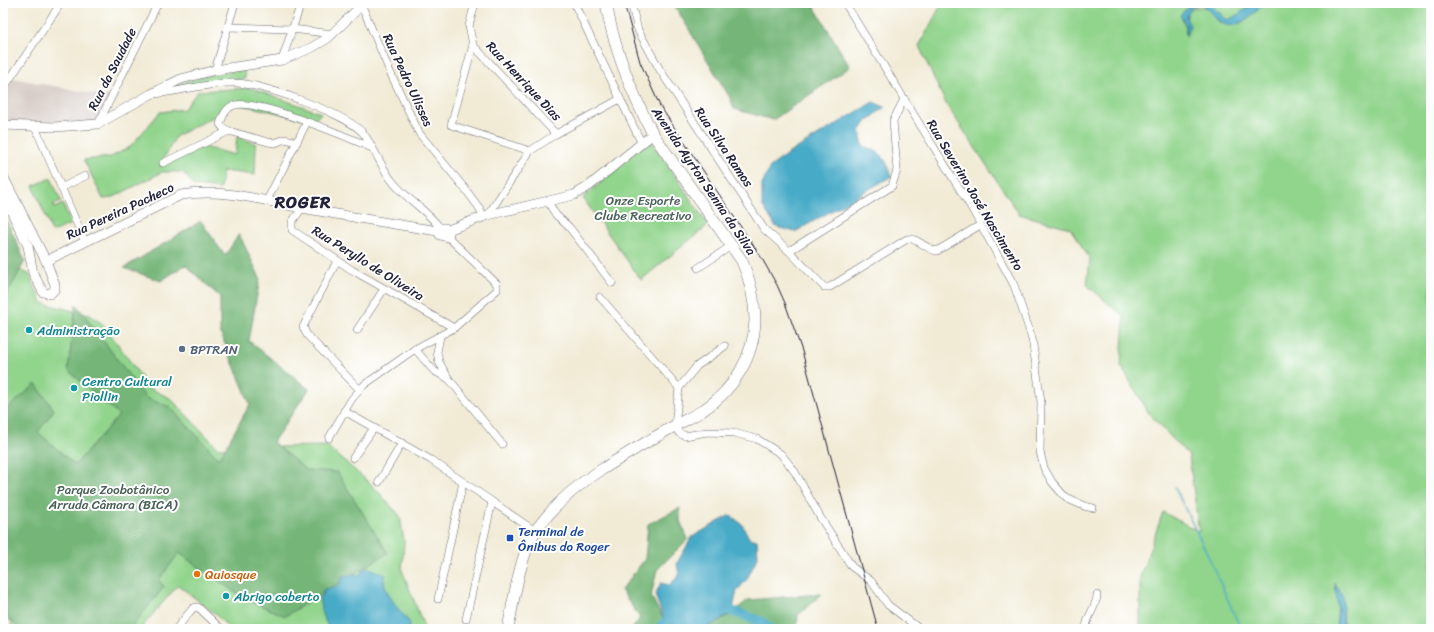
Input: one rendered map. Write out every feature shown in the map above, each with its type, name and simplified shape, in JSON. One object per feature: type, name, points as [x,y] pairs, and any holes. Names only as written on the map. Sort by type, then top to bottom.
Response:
[{"type":"main road","name":"Avenida Ayrton Senna da Silva","points":[[508,629],[522,567],[535,531],[555,508],[577,487],[703,410],[719,398],[737,378],[748,358],[754,334],[755,308],[748,275],[731,246],[653,134],[630,88],[618,54],[606,3]]},
{"type":"street","points":[[3,89],[61,3]]},
{"type":"street","name":"Rua da Saudade","points":[[98,124],[158,3]]},
{"type":"street","points":[[214,70],[235,3]]},
{"type":"street","points":[[282,60],[301,3]]},
{"type":"street","points":[[475,3],[469,26],[473,45],[451,125],[530,151]]},
{"type":"street","points":[[574,3],[640,142]]},
{"type":"street","name":"Rua Silva Ramos","points":[[631,3],[638,30],[663,76],[764,229],[789,251],[824,287],[830,287],[907,240],[914,240],[930,250],[937,251],[980,225]]},
{"type":"street","name":"Rua Severino José Nascimento","points":[[845,3],[972,208],[1014,285],[1032,338],[1041,402],[1040,452],[1044,468],[1052,482],[1066,498],[1084,506],[1093,508]]},
{"type":"street","points":[[3,125],[35,127],[85,126],[98,124],[174,82],[214,70],[282,60],[311,48],[335,32],[361,4]]},
{"type":"street","name":"Rua Pedro Ulisses","points":[[361,4],[390,72],[419,133],[486,216]]},
{"type":"street","points":[[228,27],[335,32]]},
{"type":"street","name":"Rua Henrique Dias","points":[[473,45],[556,134]]},
{"type":"street","points":[[151,94],[219,84],[234,83],[255,85],[310,105],[354,125],[362,132],[395,185],[428,214],[498,287],[497,290],[454,328],[415,349],[359,390],[344,411],[328,438]]},
{"type":"street","points":[[486,216],[530,151],[556,134],[620,99]]},
{"type":"street","points":[[789,251],[892,186],[897,170],[893,121],[904,99]]},
{"type":"street","points":[[297,142],[285,139],[276,143],[268,142],[229,131],[223,128],[220,124],[225,112],[235,105],[254,106],[308,122],[372,148]]},
{"type":"street","points":[[267,200],[308,122]]},
{"type":"street","points":[[35,127],[85,242]]},
{"type":"street","points":[[163,163],[229,131]]},
{"type":"street","points":[[444,232],[486,216],[548,202],[582,192],[640,142],[653,134]]},
{"type":"street","points":[[3,176],[46,261],[56,287],[53,292],[48,295],[43,292],[35,276],[28,246],[3,194]]},
{"type":"street","points":[[61,188],[85,176]]},
{"type":"street","name":"Rua Pereira Pacheco","points":[[46,261],[181,196],[215,192],[444,232]]},
{"type":"street","points":[[548,202],[556,215],[569,227],[612,283]]},
{"type":"street","name":"Rua Peryllo de Oliveira","points":[[302,208],[292,222],[292,230],[384,290],[454,328]]},
{"type":"street","points":[[698,268],[731,246]]},
{"type":"street","points":[[337,260],[304,327],[307,335],[359,390]]},
{"type":"street","points":[[356,330],[384,290]]},
{"type":"street","points":[[600,298],[679,388]]},
{"type":"street","points":[[440,336],[437,352],[439,362],[449,379],[502,444]]},
{"type":"street","points":[[725,346],[697,366],[679,388],[675,426],[682,436],[720,431],[747,436],[773,447],[781,454],[795,472],[820,517],[852,566],[871,581],[888,605],[920,629]]},
{"type":"street","points":[[415,349],[434,371],[449,379]]},
{"type":"street","points":[[344,411],[402,443],[464,482],[535,531]]},
{"type":"street","points":[[353,458],[374,428]]},
{"type":"street","points":[[379,482],[402,443]]},
{"type":"street","points":[[438,599],[464,482]]},
{"type":"street","points":[[466,619],[492,502]]},
{"type":"street","points":[[1086,629],[1088,619],[1096,603],[1097,595]]},
{"type":"street","points":[[176,629],[193,608],[198,607],[221,629]]},
{"type":"shaded area","points":[[13,78],[110,97],[97,122],[3,122],[3,95]]},
{"type":"green space","points":[[673,3],[812,3],[850,67],[773,120],[734,109],[730,98]]},
{"type":"green space","points":[[942,3],[1192,3],[1187,9],[1182,21],[1186,26],[1186,34],[1187,13],[1197,7],[1202,7],[1209,10],[1220,23],[1241,23],[1266,3],[1431,3],[1431,629],[1343,629],[1344,615],[1336,584],[1338,609],[1336,629],[1140,629],[1140,577],[1163,512],[1199,532],[1189,456],[1150,415],[1121,366],[1124,317],[1087,285],[1090,259],[1070,228],[1019,214],[946,104],[919,46]]},
{"type":"green space","points":[[1209,3],[1254,3],[1237,16],[1227,20]]},
{"type":"green space","points":[[244,70],[245,79],[206,82],[172,88],[198,78]]},
{"type":"green space","points":[[251,88],[321,113],[314,121],[229,102],[213,117],[176,136],[160,166],[203,147],[235,155],[237,136],[256,144],[255,175],[223,171],[220,189],[194,186],[183,172],[162,172],[112,198],[103,199],[84,160],[111,157],[130,147],[160,112],[184,109],[198,91]]},
{"type":"green space","name":"Onze Esporte Clube Recreativo","points":[[650,139],[708,225],[641,280],[583,198]]},
{"type":"green space","points":[[51,178],[61,201],[54,204],[54,208],[63,204],[71,224],[52,232],[33,186]]},
{"type":"green space","points":[[3,212],[25,261],[3,302]]},
{"type":"green space","name":"Parque Zoobotânico Arruda Câmara (BICA)","points":[[201,221],[225,256],[239,234],[260,278],[249,341],[309,389],[273,442],[306,470],[337,472],[388,553],[285,616],[243,598],[179,553],[159,580],[164,587],[130,629],[21,629],[3,615],[3,412],[36,384],[54,410],[38,432],[75,465],[119,415],[68,370],[76,304],[146,398],[170,407],[219,459],[250,404],[220,332],[220,297],[185,265],[161,281],[124,268]]},
{"type":"green space","name":"Parque Zoobotânico Arruda Câmara (BICA)","points":[[3,234],[21,271],[29,274],[42,303],[90,315],[104,325],[149,388],[170,398],[218,448],[327,446],[374,487],[400,516],[404,542],[402,570],[425,629],[230,629],[214,613],[178,585],[140,629],[15,629],[11,625],[19,609],[3,598]]},
{"type":"green space","points":[[680,508],[680,521],[688,539],[657,570],[651,596],[665,622],[689,629],[632,629],[640,618],[621,590],[645,559],[648,524]]},
{"type":"green space","points":[[822,594],[798,615],[797,629],[705,629],[732,613],[748,600]]},
{"type":"water","points":[[1192,3],[1209,3],[1227,20],[1254,5],[1266,3],[1238,24],[1232,25],[1226,25],[1220,22],[1202,4],[1196,5],[1191,8],[1186,18],[1190,26],[1186,36],[1186,26],[1180,15]]},
{"type":"water","points":[[873,102],[885,107],[867,121],[860,131],[863,146],[879,153],[882,156],[892,176],[795,232],[776,227],[762,205],[762,185],[770,167],[789,153]]},
{"type":"water","points":[[730,515],[742,524],[749,538],[757,540],[758,557],[747,579],[737,591],[732,613],[707,627],[694,629],[665,622],[655,595],[661,583],[669,585],[679,576],[677,563],[692,537]]},
{"type":"water","points":[[367,567],[386,575],[384,580],[385,586],[392,600],[410,623],[409,629],[329,629],[322,614],[319,597],[323,595],[324,589],[337,587],[340,584],[342,576],[356,574],[360,576],[362,571]]},
{"type":"water","points":[[1335,583],[1343,597],[1343,629],[1336,629],[1338,609]]},
{"type":"waterway","points":[[1175,488],[1205,549],[1241,629]]},
{"type":"waterway","points":[[721,607],[762,622],[770,629]]},
{"type":"waterway","points":[[659,629],[665,622],[676,615]]},
{"type":"tram line","points":[[624,3],[640,62],[660,106],[761,257],[777,285],[785,303],[802,351],[878,629]]},
{"type":"place","name":"Administração","points":[[29,330]]},
{"type":"place","name":"BPTRAN","points":[[182,349]]},
{"type":"place","name":"Centro Cultural Piollin","points":[[74,388]]},
{"type":"place","name":"Terminal de Ônibus do Roger","points":[[510,538]]},
{"type":"place","name":"Quiosque","points":[[197,574]]},
{"type":"place","name":"Abrigo coberto","points":[[226,596]]},
{"type":"district","name":"ROGER","points":[[303,202]]}]
